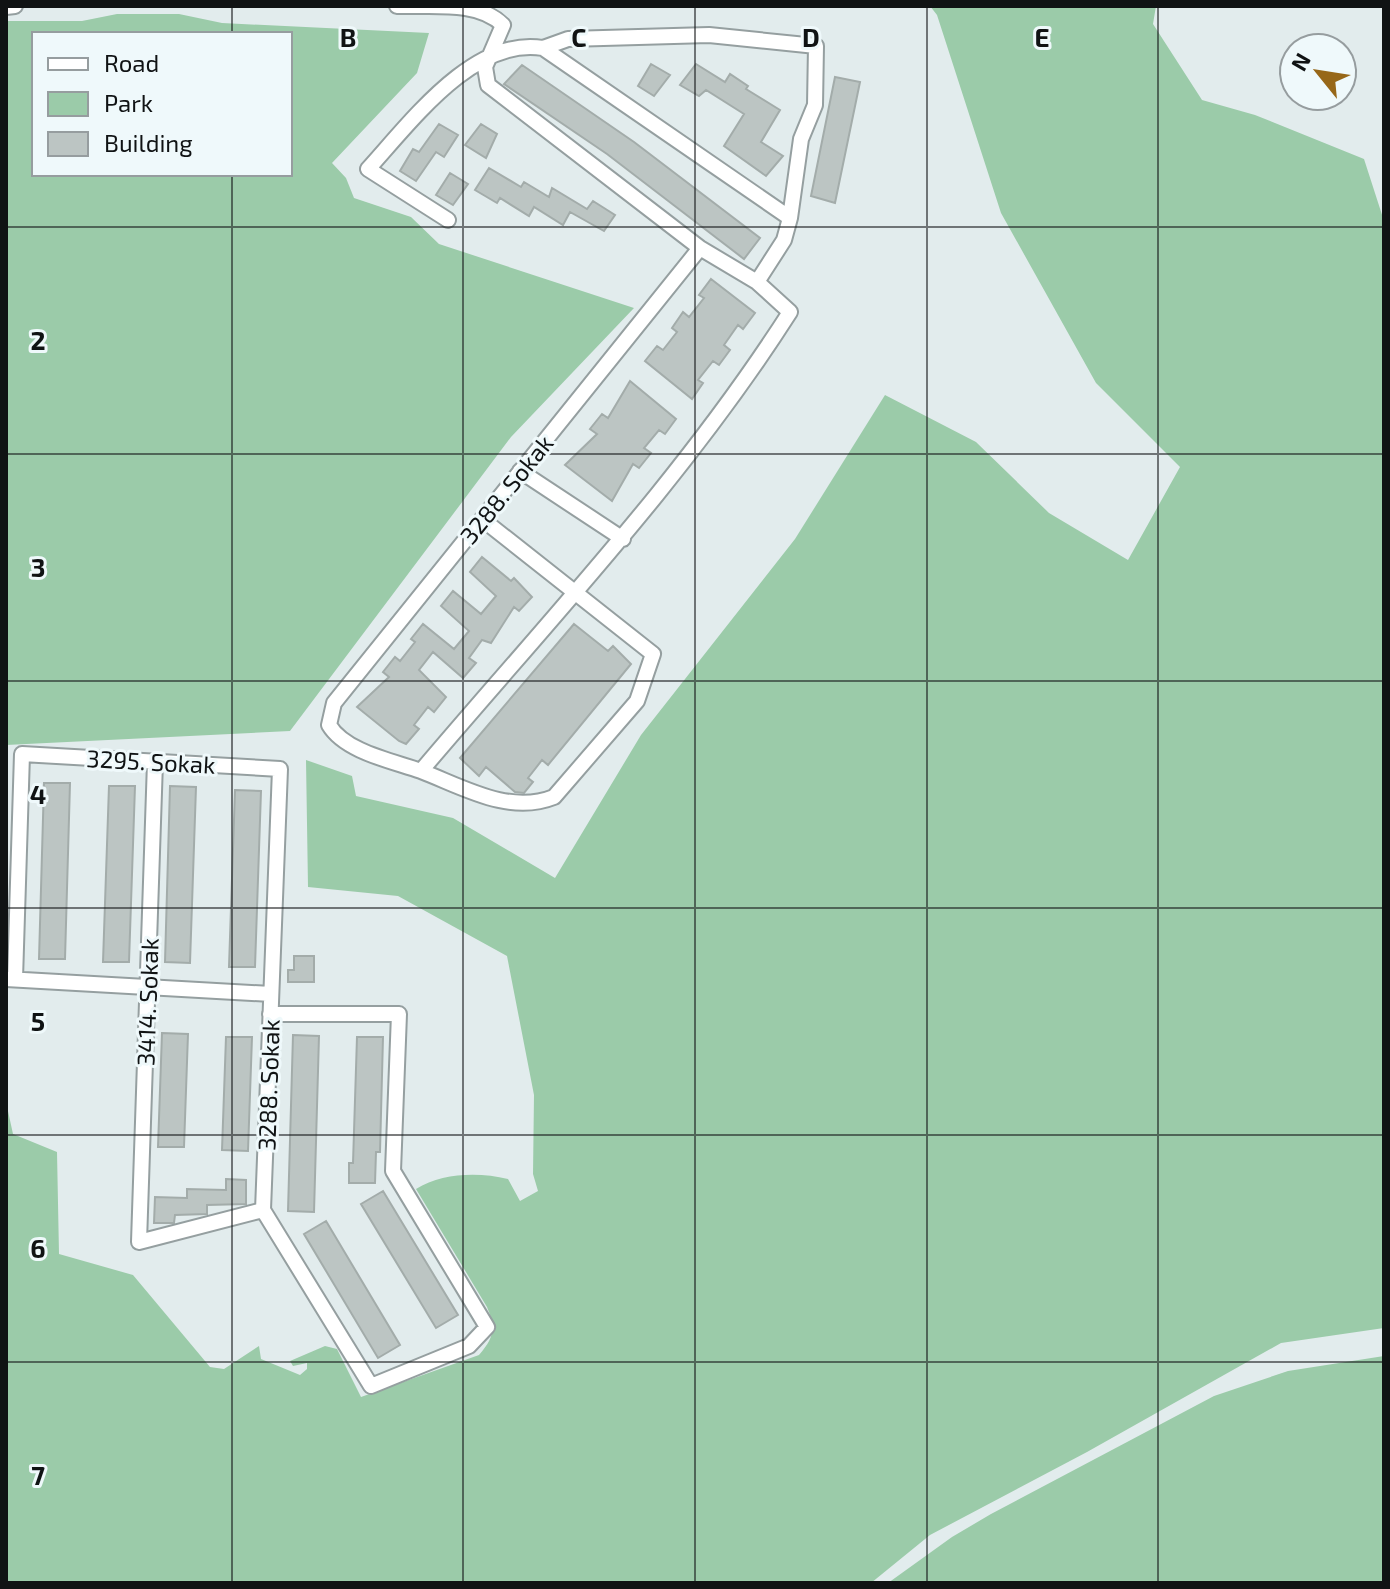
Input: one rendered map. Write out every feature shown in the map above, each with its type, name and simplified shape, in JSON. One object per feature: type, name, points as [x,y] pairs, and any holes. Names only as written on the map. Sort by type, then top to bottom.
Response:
[{"type":"street","points":[[6,7],[15,6]]},
{"type":"street","points":[[397,6],[476,7],[493,14],[503,25],[485,67],[488,85],[700,248],[757,282],[790,312],[746,381],[623,539],[575,591],[421,771],[506,803],[536,804],[554,797],[637,701],[653,654],[575,591],[482,519]]},
{"type":"street","points":[[543,48],[568,39],[709,35],[816,46],[815,105],[801,139],[790,218],[784,240],[757,282]]},
{"type":"street","points":[[448,220],[368,169],[437,94],[492,54],[527,45],[543,48],[790,218]]},
{"type":"street","name":"3288. Sokak","points":[[421,771],[363,750],[334,734],[329,725],[334,703],[700,248]]},
{"type":"street","points":[[520,471],[623,539]]},
{"type":"street","name":"3295. Sokak","points":[[10,979],[22,754],[280,769]]},
{"type":"street","name":"3414. Sokak","points":[[155,762],[139,1242],[263,1210]]},
{"type":"street","name":"3288. Sokak","points":[[263,1210],[280,769]]},
{"type":"street","points":[[10,979],[271,994]]},
{"type":"street","points":[[263,1210],[371,1386],[469,1346],[487,1327],[393,1171],[399,1014],[270,1014]]},
{"type":"green space","points":[[930,6],[1156,6],[1153,24],[1202,100],[1255,115],[1364,159],[1384,221],[1384,1328],[1281,1343],[1087,1452],[930,1535],[871,1583],[6,1583],[6,1102],[13,1134],[57,1152],[59,1254],[133,1275],[210,1367],[224,1369],[259,1346],[261,1359],[300,1375],[307,1369],[307,1363],[293,1366],[290,1361],[325,1346],[337,1349],[361,1397],[479,1355],[490,1338],[492,1321],[487,1307],[416,1189],[449,1177],[485,1175],[508,1179],[520,1201],[538,1191],[533,1174],[534,1095],[507,956],[398,896],[308,887],[306,760],[352,776],[356,796],[453,818],[555,878],[641,735],[795,539],[885,395],[976,442],[1049,513],[1128,560],[1180,467],[1096,383],[1001,213],[937,15]]},
{"type":"green space","points":[[117,14],[179,14],[222,23],[429,33],[417,73],[332,163],[346,178],[354,198],[411,217],[439,244],[634,308],[511,437],[290,731],[6,745],[6,21],[82,21]]},
{"type":"green space","points":[[1384,1356],[1384,1583],[888,1583],[952,1537],[991,1514],[1214,1396],[1288,1371]]},
{"type":"building","points":[[651,64],[670,75],[654,96],[638,86]]},
{"type":"building","points":[[696,64],[725,82],[730,74],[748,86],[746,89],[780,110],[761,142],[783,156],[766,176],[724,146],[744,114],[706,90],[699,96],[680,85]]},
{"type":"building","points":[[522,65],[634,142],[760,238],[744,259],[607,154],[504,84]]},
{"type":"building","points":[[835,77],[860,82],[835,203],[811,196]]},
{"type":"building","points":[[439,124],[458,135],[444,157],[436,152],[416,181],[400,171],[413,149],[419,152]]},
{"type":"building","points":[[481,124],[497,134],[486,158],[465,145]]},
{"type":"building","points":[[489,168],[521,187],[524,182],[549,197],[552,188],[587,209],[593,201],[615,215],[604,231],[570,212],[563,225],[534,207],[529,216],[500,198],[497,203],[475,190]]},
{"type":"building","points":[[450,173],[468,184],[453,205],[436,195]]},
{"type":"building","points":[[711,279],[755,313],[743,329],[738,325],[724,345],[730,350],[719,365],[713,361],[698,380],[703,383],[692,399],[645,361],[657,346],[663,350],[677,332],[672,328],[683,312],[689,317],[704,298],[699,295]]},
{"type":"building","points":[[630,381],[676,419],[665,434],[659,430],[644,448],[651,453],[639,468],[633,464],[612,501],[565,465],[597,434],[590,429],[602,414],[608,418]]},
{"type":"building","points":[[482,557],[511,581],[514,578],[532,597],[519,611],[514,607],[491,643],[482,640],[469,658],[476,663],[463,678],[433,652],[419,670],[446,697],[434,712],[428,707],[414,725],[419,729],[406,744],[399,741],[357,707],[389,677],[383,672],[395,657],[400,661],[415,642],[411,639],[423,624],[454,649],[469,631],[441,606],[453,591],[481,614],[496,596],[470,572]]},
{"type":"building","points":[[574,624],[608,651],[613,646],[631,664],[548,765],[542,760],[528,778],[533,782],[524,793],[515,792],[486,767],[479,776],[460,758]]},
{"type":"building","points":[[44,783],[70,783],[65,959],[39,959]]},
{"type":"building","points":[[109,786],[135,786],[129,962],[103,962]]},
{"type":"building","points":[[170,786],[196,787],[190,963],[165,962]]},
{"type":"building","points":[[235,790],[261,791],[255,967],[229,967]]},
{"type":"building","points":[[294,956],[314,956],[314,982],[288,982],[288,970],[294,970]]},
{"type":"building","points":[[162,1033],[188,1034],[184,1147],[158,1147]]},
{"type":"building","points":[[293,1035],[319,1036],[314,1212],[288,1211]]},
{"type":"building","points":[[226,1037],[252,1037],[248,1151],[222,1150]]},
{"type":"building","points":[[357,1037],[383,1037],[380,1152],[376,1152],[375,1183],[349,1183],[349,1163],[353,1163]]},
{"type":"building","points":[[226,1179],[246,1180],[246,1204],[207,1205],[207,1214],[175,1215],[174,1223],[154,1223],[155,1197],[187,1198],[187,1189],[226,1190]]},
{"type":"building","points":[[383,1191],[458,1315],[436,1328],[361,1204]]},
{"type":"building","points":[[326,1221],[400,1345],[378,1358],[304,1234]]}]
